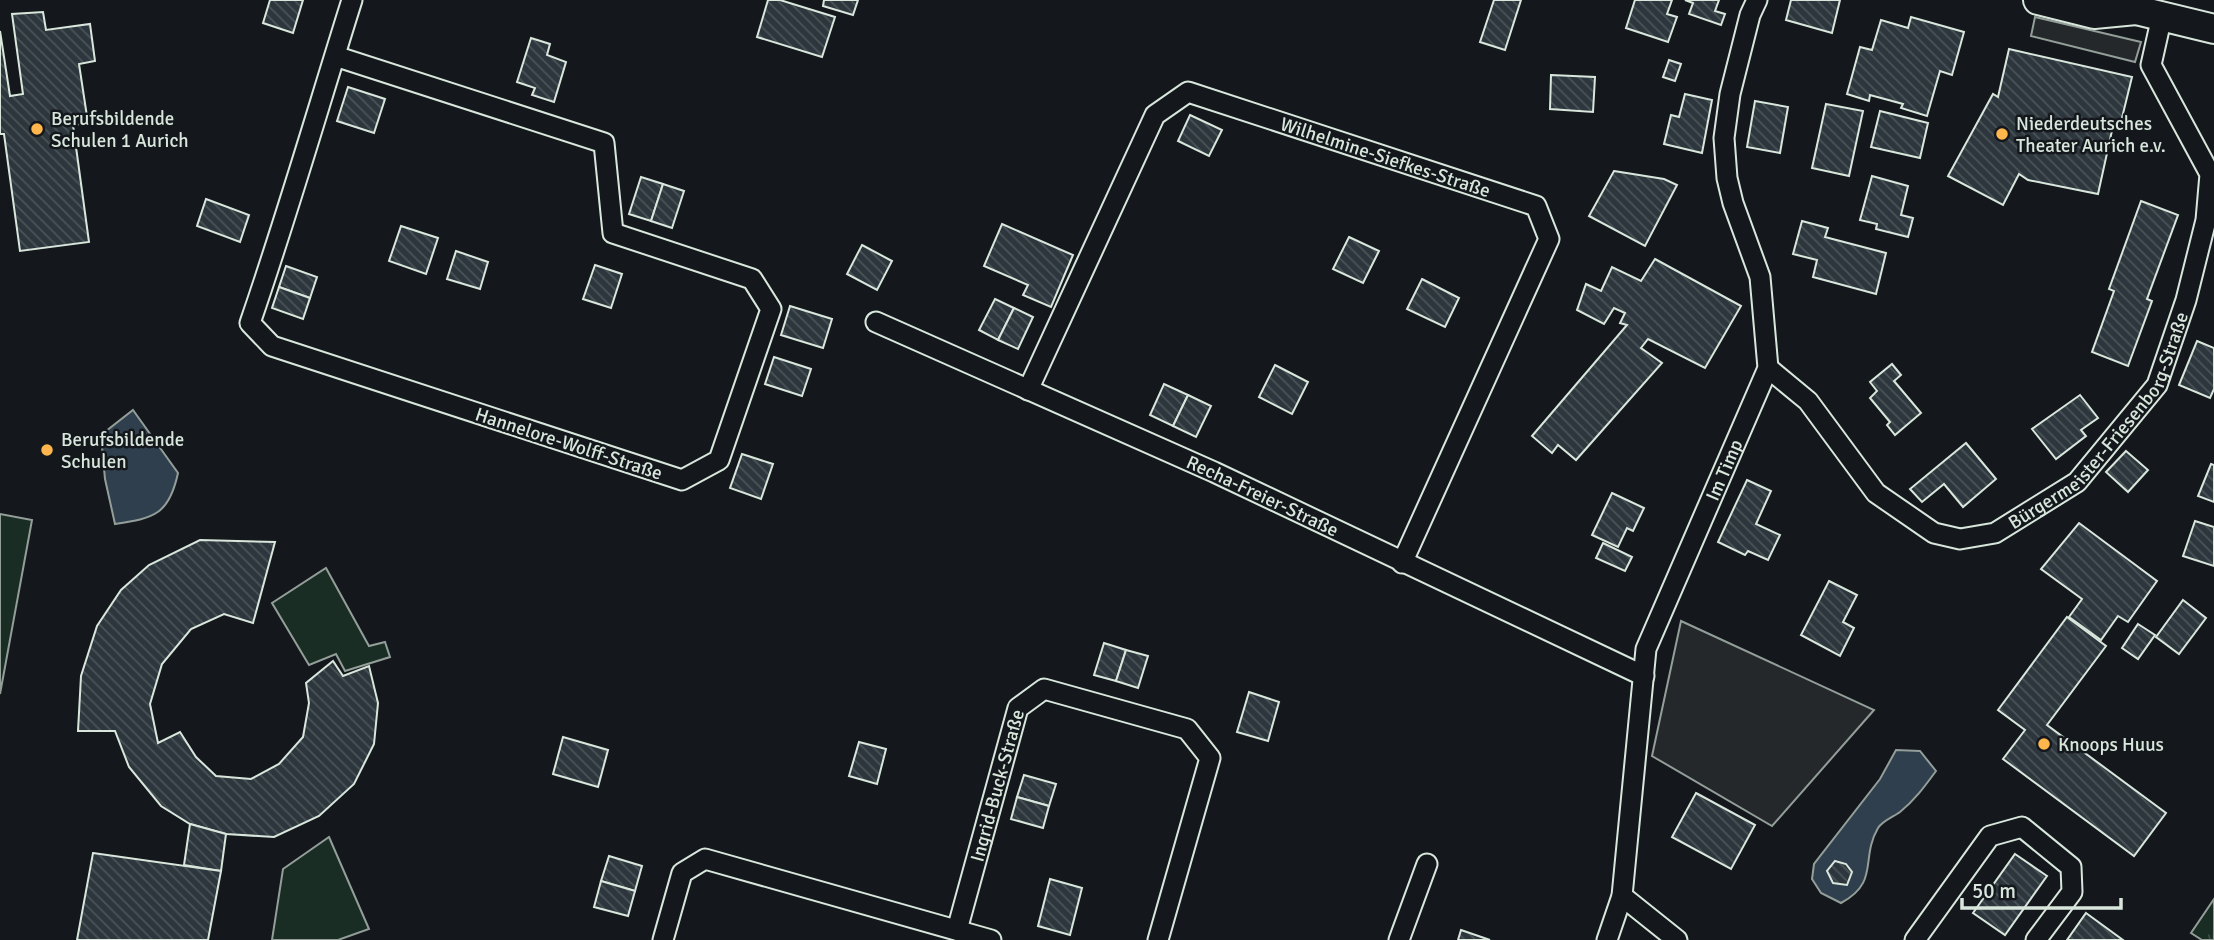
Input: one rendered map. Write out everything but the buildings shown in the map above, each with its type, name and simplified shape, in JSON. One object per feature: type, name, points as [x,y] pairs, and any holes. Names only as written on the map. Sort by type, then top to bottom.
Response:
[{"type":"main road","points":[[2038,0],[2094,14],[2138,9],[2214,29]]},
{"type":"street","name":"Hannelore-Wolff-Straße","points":[[335,56],[604,143],[613,233],[752,279],[771,309],[719,460],[682,480],[272,346],[250,323],[288,210],[352,0]]},
{"type":"street","name":"Im Timp","points":[[1607,940],[1622,896],[1646,649],[1768,368],[1760,277],[1732,203],[1724,138],[1730,94],[1753,5]]},
{"type":"street","name":"Bürgermeister-Friesenborg-Straße","points":[[1768,368],[1808,401],[1876,493],[1934,533],[1960,539],[1995,533],[2077,482],[2157,386],[2210,222],[2210,174],[2151,65],[2138,9]]},
{"type":"street","name":"Wilhelmine-Siefkes-Straße","points":[[1028,390],[1155,115],[1188,92],[1536,206],[1549,239],[1402,563]]},
{"type":"street","name":"Recha-Freier-Straße","points":[[876,322],[1214,472],[1644,676]]},
{"type":"street","name":"Ingrid-Buck-Straße","points":[[957,930],[1018,708],[1044,689],[1187,729],[1210,758],[1158,940]]},
{"type":"street","points":[[1914,940],[1990,836],[2022,827],[2071,867],[2072,892],[2036,940]]},
{"type":"street","points":[[663,940],[682,873],[705,859],[991,940]]},
{"type":"street","points":[[1399,940],[1427,864]]},
{"type":"street","points":[[1622,896],[1677,940]]},
{"type":"green space","points":[[0,514],[32,520],[0,694]]},
{"type":"green space","points":[[326,568],[369,646],[385,642],[390,657],[345,671],[336,654],[309,665],[272,603]]},
{"type":"green space","points":[[329,837],[369,929],[338,940],[272,940],[283,869]]},
{"type":"green space","points":[[2214,899],[2214,940],[2202,940],[2191,933]]},
{"type":"shaded area","points":[[2035,17],[2141,42],[2135,62],[2031,36]]},
{"type":"shaded area","points":[[1681,621],[1874,710],[1772,826],[1652,756]]},
{"type":"water","points":[[133,410],[178,473],[170,498],[158,512],[115,524],[105,479],[101,435]]},
{"type":"water","points":[[1896,750],[1920,751],[1936,771],[1910,803],[1878,828],[1861,887],[1841,903],[1821,893],[1812,879],[1814,864],[1880,779]]},
{"type":"place","name":"Berufsbildende Schulen 1 Aurich","points":[[37,129]]},
{"type":"place","name":"Niederdeutsches Theater Aurich e.v.","points":[[2002,134]]},
{"type":"place","name":"Berufsbildende Schulen","points":[[47,450]]},
{"type":"place","name":"Knoops Huus","points":[[2044,744]]}]
